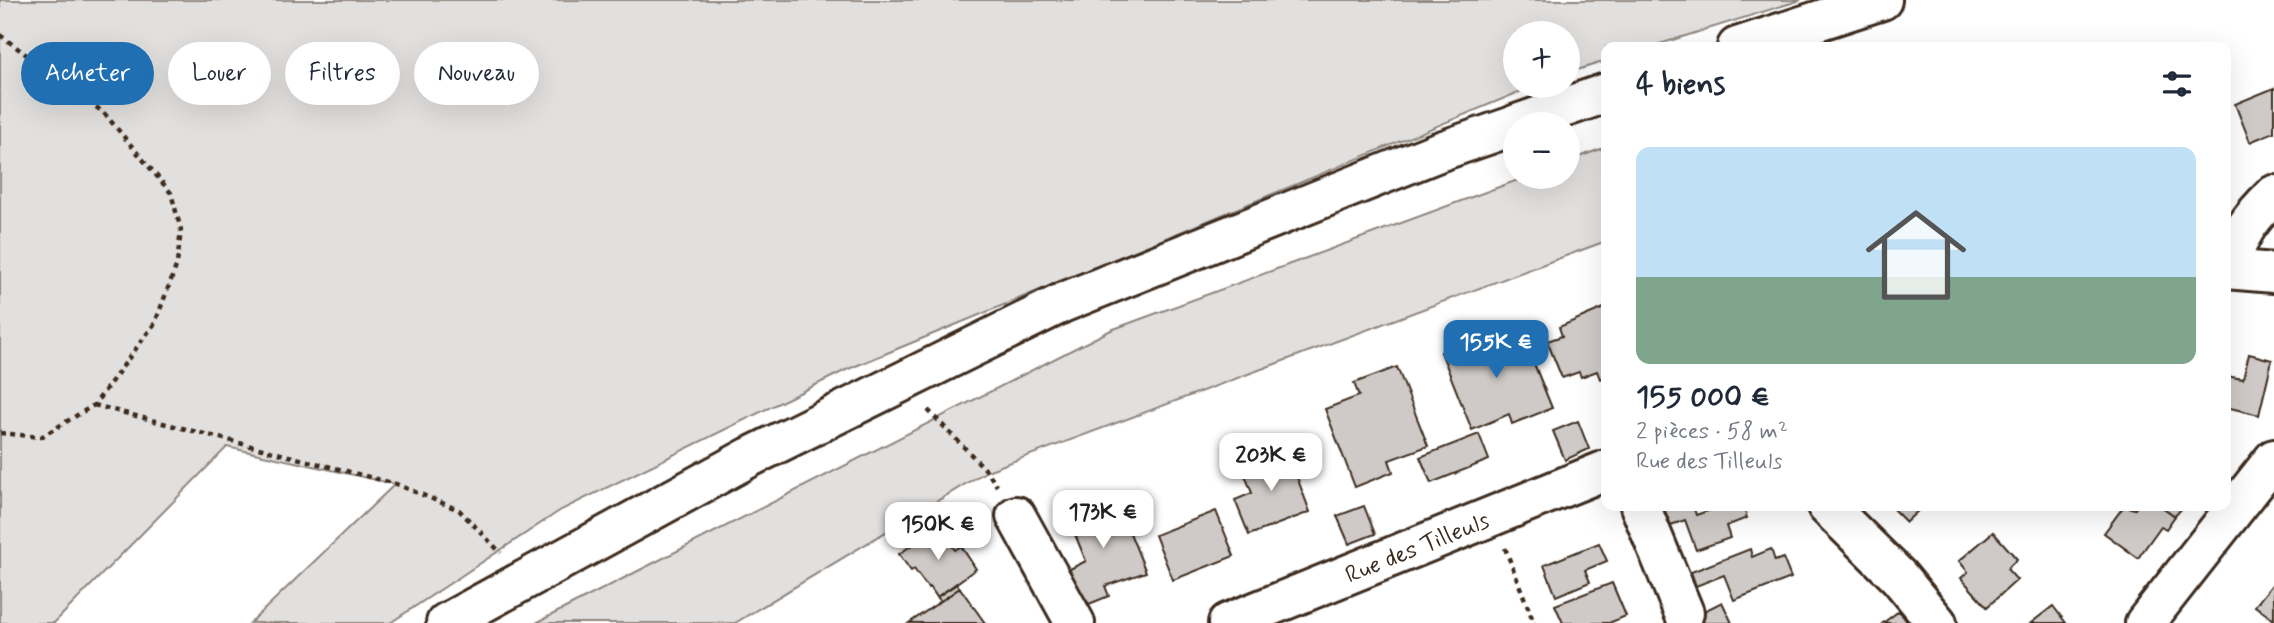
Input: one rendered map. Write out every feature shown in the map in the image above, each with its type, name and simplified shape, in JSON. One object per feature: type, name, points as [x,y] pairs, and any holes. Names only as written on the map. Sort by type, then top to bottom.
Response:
[{"type":"main road","points":[[1752,42],[1882,0]]},
{"type":"main road","points":[[1553,112],[1601,95]]},
{"type":"main road","points":[[446,623],[750,457],[1064,302],[1426,157],[1503,130]]},
{"type":"main road","points":[[2231,262],[2241,236],[2255,214],[2274,195]]},
{"type":"main road","points":[[2231,269],[2274,273]]},
{"type":"main road","points":[[2144,623],[2274,459]]},
{"type":"main road","name":"Rue des Tilleuls","points":[[1228,623],[1601,472]]},
{"type":"main road","points":[[1642,511],[1684,613]]},
{"type":"main road","points":[[1832,511],[1899,577],[1937,623]]},
{"type":"main road","points":[[1016,516],[1075,623]]},
{"type":"path","points":[[0,35],[104,113],[171,193],[181,230],[177,264],[155,323],[94,405],[41,437],[0,433]]},
{"type":"path","points":[[900,383],[987,471],[1016,516]]},
{"type":"path","points":[[94,405],[396,484],[459,510],[527,579]]},
{"type":"path","points":[[1504,544],[1534,623]]},
{"type":"shaded area","points":[[0,0],[1801,0],[1666,42],[1601,42],[1601,63],[1580,69],[1580,21],[1503,21],[1505,98],[846,370],[561,510],[390,623],[250,623],[395,484],[227,447],[54,623],[0,623]]},
{"type":"shaded area","points":[[1601,149],[1601,243],[987,471],[735,623],[536,623],[1111,330],[1503,185],[1503,189],[1580,189],[1580,157]]},
{"type":"building","points":[[2274,88],[2274,132],[2250,142],[2235,104]]},
{"type":"building","points":[[1601,309],[1601,379],[1597,371],[1581,377],[1579,372],[1562,378],[1547,341],[1562,336],[1559,327]]},
{"type":"building","points":[[1520,329],[1552,408],[1512,424],[1509,414],[1472,430],[1441,352],[1481,336],[1484,344]]},
{"type":"building","points":[[2249,354],[2272,360],[2259,415],[2231,408],[2231,377],[2243,379]]},
{"type":"building","points":[[1397,367],[1428,446],[1389,460],[1393,472],[1355,487],[1325,409],[1359,396],[1354,383]]},
{"type":"building","points":[[1578,421],[1589,449],[1565,460],[1553,431]]},
{"type":"building","points":[[1479,434],[1489,460],[1431,483],[1420,457]]},
{"type":"building","points":[[1286,448],[1310,512],[1249,535],[1235,500],[1252,493],[1241,465]]},
{"type":"building","points":[[1116,499],[1146,572],[1105,586],[1109,596],[1089,604],[1066,571],[1086,561],[1067,515]]},
{"type":"building","points":[[1364,506],[1375,534],[1349,544],[1337,516]]},
{"type":"building","points":[[1216,511],[1234,556],[1173,580],[1155,535]]},
{"type":"building","points":[[1665,511],[1695,511],[1696,515],[1708,511],[1745,511],[1747,518],[1726,526],[1730,538],[1696,550],[1685,520],[1671,525]]},
{"type":"building","points":[[1895,511],[1918,511],[1906,522]]},
{"type":"building","points":[[2120,511],[2168,511],[2175,516],[2166,529],[2161,526],[2138,558],[2104,533]]},
{"type":"building","points":[[938,527],[955,550],[961,546],[976,569],[937,597],[914,569],[911,571],[899,554]]},
{"type":"building","points":[[1993,532],[2017,559],[2007,569],[2017,580],[1987,607],[1961,578],[1968,572],[1959,561]]},
{"type":"building","points":[[1599,543],[1607,561],[1585,570],[1590,582],[1556,596],[1544,565]]},
{"type":"building","points":[[1750,549],[1752,557],[1771,549],[1775,561],[1783,558],[1791,578],[1734,600],[1724,575],[1696,586],[1691,572]]},
{"type":"building","points":[[2274,582],[2274,620],[2255,606]]},
{"type":"building","points":[[1612,583],[1626,616],[1609,623],[1563,623],[1555,605]]},
{"type":"building","points":[[957,584],[960,588],[941,601],[937,597]]},
{"type":"building","points":[[960,588],[985,623],[909,623],[941,601]]},
{"type":"building","points":[[1722,602],[1732,623],[1680,623]]},
{"type":"building","points":[[2053,606],[2066,623],[2031,623]]},
{"type":"building","points":[[1899,611],[1908,623],[1883,623]]}]
